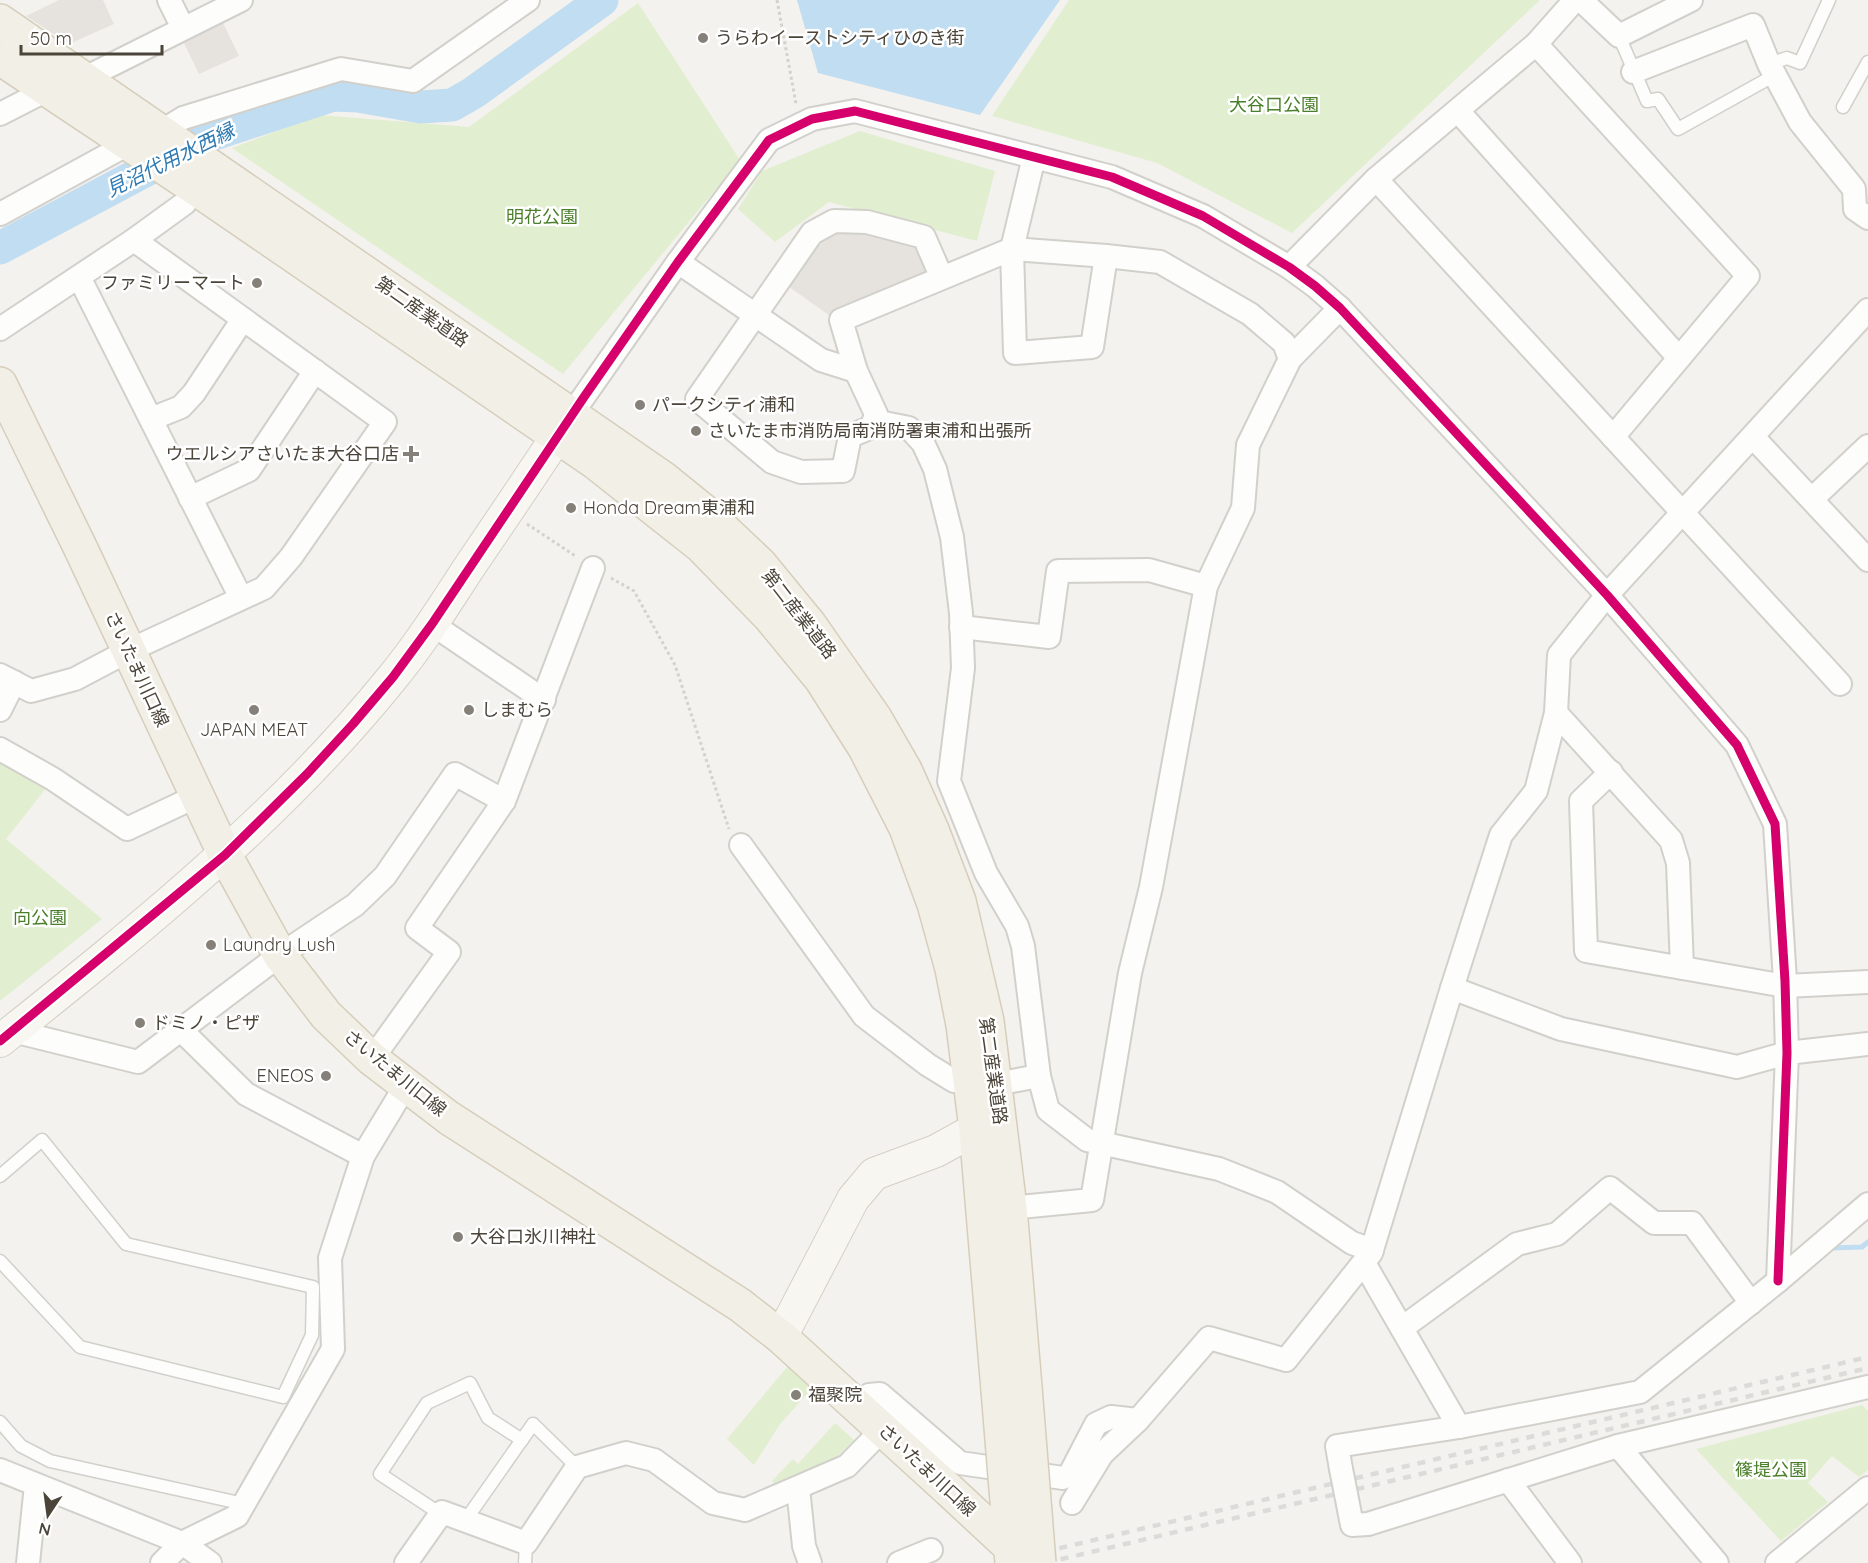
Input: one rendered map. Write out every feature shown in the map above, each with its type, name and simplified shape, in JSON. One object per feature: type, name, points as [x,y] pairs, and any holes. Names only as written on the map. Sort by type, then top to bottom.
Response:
[{"type":"main road","name":"第二産業道路","points":[[0,21],[86,78],[169,156]]},
{"type":"main road","name":"第二産業道路","points":[[0,58],[47,90],[169,156],[564,426],[596,463],[701,546],[770,617],[821,679],[865,748],[906,828],[934,904],[952,969],[963,1025],[983,1082],[1010,1208],[1011,1388],[1017,1558]]},
{"type":"main road","name":"さいたま川口線","points":[[0,384],[225,855],[280,955],[327,1015],[372,1059],[449,1118],[702,1279],[781,1337],[949,1490],[1017,1558]]},
{"type":"main road","name":"第二産業道路","points":[[983,1082],[976,1128],[1011,1388],[1039,1563]]},
{"type":"street","points":[[169,0],[183,28]]},
{"type":"street","points":[[86,78],[241,0]]},
{"type":"street","points":[[0,329],[134,240],[185,203],[169,156],[183,118],[340,69],[414,81],[528,0]]},
{"type":"street","points":[[1289,267],[1376,179],[1536,44],[1575,0]]},
{"type":"street","points":[[1581,0],[1619,36],[1690,0]]},
{"type":"street","points":[[1634,72],[1752,25],[1800,122],[1854,189],[1856,208],[1868,218]]},
{"type":"street","points":[[1536,44],[1748,276],[1613,437]]},
{"type":"street","points":[[0,114],[47,90]]},
{"type":"street","points":[[6,1036],[225,855],[307,774],[353,724],[393,677],[432,624],[564,426],[678,262],[769,140],[812,119],[855,111],[1112,177],[1203,216],[1289,267],[1340,308],[1606,595],[1737,745],[1775,824],[1787,1053],[1780,1279]]},
{"type":"street","points":[[1458,111],[1679,358]]},
{"type":"street","points":[[0,214],[169,156]]},
{"type":"street","points":[[1034,157],[1012,249],[1015,353],[1092,347],[1106,256]]},
{"type":"street","points":[[1376,179],[1840,684]]},
{"type":"street","points":[[942,278],[924,237],[867,222],[834,222],[812,233],[697,399],[772,462],[801,472],[843,471],[850,436],[872,427],[876,414],[856,372],[841,320],[1012,249],[1160,262],[1250,314],[1284,343],[1290,359]]},
{"type":"street","points":[[0,710],[7,678],[31,691],[75,679],[128,651],[264,588],[291,557],[385,422],[134,240]]},
{"type":"street","points":[[678,262],[821,360],[856,372]]},
{"type":"street","points":[[79,277],[241,598]]},
{"type":"street","points":[[1010,1208],[1092,1200],[1130,974],[1151,887],[1206,586],[1243,508],[1248,445],[1290,359],[1340,308]]},
{"type":"street","points":[[1072,1503],[1102,1454],[1138,1420],[1209,1338],[1286,1360],[1368,1256],[1501,835],[1536,791],[1556,713],[1559,655],[1606,595],[1868,310]]},
{"type":"street","points":[[151,419],[181,407],[194,393],[243,319]]},
{"type":"street","points":[[190,498],[249,470],[315,371]]},
{"type":"street","points":[[874,421],[909,428],[923,443],[935,468],[952,537],[963,668],[949,781],[986,873],[1017,926],[1023,946],[1039,1076],[1048,1110],[1087,1140],[1219,1169],[1277,1192],[1368,1256],[1402,1328],[1459,1427]]},
{"type":"street","points":[[1753,437],[1868,560]]},
{"type":"street","points":[[1812,499],[1868,446]]},
{"type":"street","points":[[372,1059],[449,952],[417,928],[504,801],[544,700],[592,567]]},
{"type":"street","points":[[961,627],[1048,637],[1058,571],[1149,570],[1206,586]]},
{"type":"street","points":[[432,624],[544,700]]},
{"type":"street","points":[[1556,713],[1671,840],[1678,863],[1682,968]]},
{"type":"street","points":[[0,749],[53,779],[127,829],[196,796]]},
{"type":"street","points":[[1611,772],[1581,801],[1586,951],[1785,986],[1868,982]]},
{"type":"street","points":[[6,1036],[138,1062],[280,955],[356,905],[385,876],[455,774],[504,801]]},
{"type":"street","points":[[741,845],[864,1016],[928,1065],[954,1081],[983,1082],[1039,1076]]},
{"type":"street","points":[[1452,988],[1561,1029],[1737,1067],[1787,1053],[1868,1044]]},
{"type":"street","points":[[181,1030],[246,1094],[363,1156]]},
{"type":"street","points":[[162,1563],[182,1543],[237,1516],[333,1349],[330,1258],[363,1156],[406,1085]]},
{"type":"street","points":[[781,1337],[853,1199],[873,1174],[936,1151],[976,1128]]},
{"type":"street","points":[[1402,1328],[1517,1244],[1557,1234],[1610,1188],[1654,1223],[1692,1223],[1751,1303]]},
{"type":"street","points":[[1868,1204],[1751,1303],[1640,1392],[1459,1427],[1337,1446],[1352,1525],[1368,1524],[1618,1446],[1868,1387]]},
{"type":"street","points":[[858,1406],[869,1395],[880,1394],[960,1462],[1063,1478],[1070,1474],[1096,1424],[1111,1417],[1138,1420]]},
{"type":"street","points":[[406,1563],[442,1512],[465,1521],[525,1553],[577,1467],[626,1453],[654,1460],[713,1503],[745,1509],[847,1466],[883,1429]]},
{"type":"street","points":[[1618,1446],[1717,1563]]},
{"type":"street","points":[[0,1470],[182,1543],[210,1563]]},
{"type":"street","points":[[1508,1480],[1570,1563]]},
{"type":"street","points":[[28,1563],[36,1485]]},
{"type":"street","points":[[798,1488],[804,1546],[810,1563]]},
{"type":"street","points":[[1777,1563],[1868,1488]]},
{"type":"street","points":[[899,1563],[931,1550]]},
{"type":"lane","points":[[1619,36],[1647,101],[1658,99],[1678,129],[1787,58],[1800,63],[1829,0]]},
{"type":"lane","points":[[1843,107],[1868,62]]},
{"type":"lane","points":[[0,1176],[42,1140],[126,1244],[313,1287],[312,1335],[283,1397],[80,1347],[0,1261]]},
{"type":"lane","points":[[442,1512],[433,1509],[380,1474],[427,1403],[470,1383],[488,1418],[522,1440]]},
{"type":"lane","points":[[0,1422],[21,1446],[50,1461],[244,1504]]},
{"type":"lane","points":[[465,1521],[533,1424],[577,1467]]},
{"type":"path","points":[[777,0],[800,125]]},
{"type":"path","points":[[507,511],[592,567],[634,591],[670,656],[702,742],[730,830],[741,845]]},
{"type":"green space","name":"大谷口公園","points":[[1069,0],[1540,0],[1292,233],[1157,163],[992,116]]},
{"type":"green space","name":"明花公園","points":[[638,3],[740,160],[563,374],[232,148],[319,115],[469,127]]},
{"type":"green space","points":[[860,131],[995,171],[977,241],[829,202],[775,242],[738,209],[762,171]]},
{"type":"green space","name":"向公園","points":[[0,755],[51,782],[6,839],[102,919],[0,1001]]},
{"type":"green space","points":[[793,1360],[816,1384],[780,1424],[754,1465],[727,1439]]},
{"type":"green space","name":"篠堤公園","points":[[1862,1405],[1868,1411],[1868,1470],[1859,1477],[1832,1456],[1808,1483],[1828,1502],[1781,1541],[1696,1449]]},
{"type":"green space","points":[[835,1423],[854,1440],[827,1467],[776,1486],[772,1481],[793,1459],[798,1464]]},
{"type":"shaded area","points":[[59,0],[103,0],[114,24],[69,44],[26,16]]},
{"type":"shaded area","points":[[223,23],[239,56],[199,74],[183,41]]},
{"type":"shaded area","points":[[852,229],[918,243],[930,275],[833,318],[785,284],[819,241]]},
{"type":"water","points":[[797,0],[1060,0],[980,115],[818,73]]},
{"type":"waterway","name":"見沼代用水西縁","points":[[0,248],[214,134],[333,95],[358,96],[421,107],[452,105],[473,93],[602,0]]},
{"type":"waterway","points":[[1830,1250],[1832,1248],[1862,1247],[1868,1242]]},
{"type":"railway","points":[[997,1563],[1868,1357]]},
{"type":"railway","points":[[1045,1563],[1868,1368]]},
{"type":"cycle path","points":[[0,1041],[225,855],[307,774],[353,724],[393,677],[432,624],[584,397],[678,262],[769,140],[812,119],[855,111],[1112,177],[1203,216],[1289,267],[1340,308],[1607,595],[1737,745],[1775,824],[1787,1053],[1778,1281]]},
{"type":"place","name":"うらわイーストシティひのき街","points":[[703,38]]},
{"type":"place","name":"ファミリーマート","points":[[257,283]]},
{"type":"place","name":"パークシティ浦和","points":[[640,405]]},
{"type":"place","name":"さいたま市消防局南消防署東浦和出張所","points":[[696,431]]},
{"type":"place","name":"ウエルシアさいたま大谷口店","points":[[411,454]]},
{"type":"place","name":"Honda Dream東浦和","points":[[571,508]]},
{"type":"place","name":"JAPAN MEAT","points":[[254,710]]},
{"type":"place","name":"しまむら","points":[[469,710]]},
{"type":"place","name":"Laundry Lush","points":[[211,945]]},
{"type":"place","name":"ドミノ・ピザ","points":[[140,1023]]},
{"type":"place","name":"ENEOS","points":[[326,1076]]},
{"type":"place","name":"大谷口氷川神社","points":[[458,1237]]},
{"type":"place","name":"福聚院","points":[[796,1395]]}]
